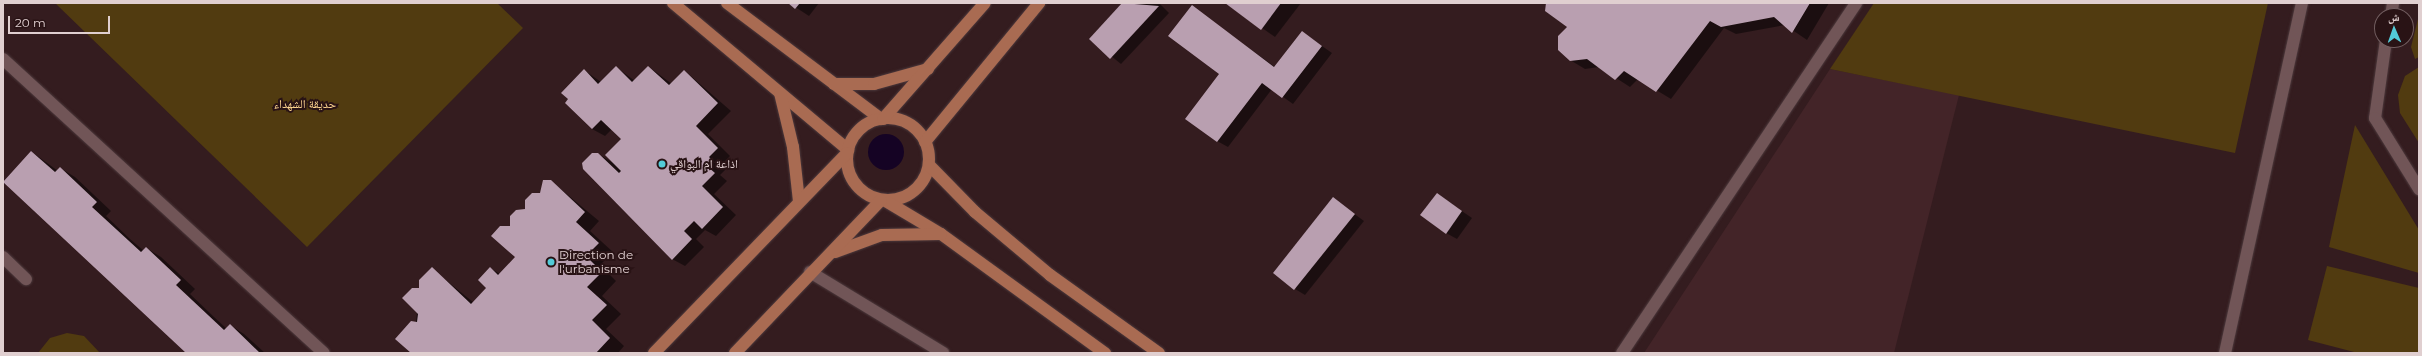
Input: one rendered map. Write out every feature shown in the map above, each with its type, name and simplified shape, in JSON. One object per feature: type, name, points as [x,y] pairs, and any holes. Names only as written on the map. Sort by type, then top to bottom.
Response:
[{"type":"main road","points":[[673,3],[780,93],[847,152],[854,183],[871,197],[883,200],[941,234],[1105,353]]},
{"type":"main road","points":[[727,3],[882,119],[904,121],[925,142],[929,165],[976,212],[1050,275],[1159,353]]},
{"type":"main road","points":[[654,353],[847,152],[859,130],[882,119],[931,68],[985,3]]},
{"type":"main road","points":[[925,142],[1039,3]]},
{"type":"main road","points":[[834,84],[874,84],[931,68]]},
{"type":"main road","points":[[780,93],[793,147],[799,201]]},
{"type":"main road","points":[[735,353],[810,272],[883,200],[914,191],[929,165]]},
{"type":"main road","points":[[826,256],[882,235],[941,234]]},
{"type":"street","points":[[1622,353],[1856,3]]},
{"type":"street","points":[[2224,353],[2302,3]]},
{"type":"street","points":[[2385,48],[2375,118],[2419,189]]},
{"type":"street","points":[[3,59],[324,353]]},
{"type":"street","points":[[3,257],[26,279]]},
{"type":"street","points":[[810,272],[942,353]]},
{"type":"shaded area","points":[[1830,69],[1959,95],[1894,353],[1644,353]]},
{"type":"shaded area","points":[[890,134],[899,139],[903,145],[903,159],[899,165],[890,170],[882,170],[873,165],[869,159],[868,148],[873,139],[879,135]]},
{"type":"green space","name":"حديقة الشهداء","points":[[55,3],[497,3],[523,28],[307,247]]},
{"type":"green space","points":[[1874,3],[2268,3],[2235,153],[1830,69]]},
{"type":"green space","points":[[2419,15],[2419,57],[2415,59],[2411,48],[2414,48],[2414,35]]},
{"type":"green space","points":[[2419,67],[2419,143],[2400,113],[2398,95],[2405,76]]},
{"type":"green space","points":[[2355,125],[2419,230],[2419,273],[2329,247]]},
{"type":"green space","points":[[2327,266],[2419,288],[2419,353],[2358,353],[2308,340]]},
{"type":"green space","points":[[67,333],[84,336],[100,353],[38,353],[50,338]]},
{"type":"building","points":[[788,3],[800,3],[795,9]]},
{"type":"building","points":[[1122,3],[1159,6],[1110,59],[1089,39]]},
{"type":"building","points":[[1225,3],[1281,3],[1261,30]]},
{"type":"building","points":[[1546,3],[1810,3],[1792,33],[1774,17],[1721,27],[1710,21],[1656,92],[1624,71],[1615,80],[1587,59],[1570,61],[1558,50],[1558,36],[1567,27],[1545,11]]},
{"type":"building","points":[[1192,5],[1274,67],[1302,31],[1322,46],[1282,98],[1262,83],[1217,142],[1185,119],[1219,74],[1168,36]]},
{"type":"building","name":"اذاعة ام البواقي","points":[[616,66],[632,82],[648,66],[669,85],[684,70],[718,103],[696,126],[718,148],[709,157],[713,161],[708,167],[715,173],[702,186],[723,207],[702,229],[694,221],[684,231],[692,239],[672,260],[583,169],[582,163],[592,153],[598,153],[619,173],[621,171],[605,155],[621,139],[601,120],[592,129],[565,103],[568,99],[561,93],[584,69],[598,84]]},
{"type":"building","points":[[31,151],[55,172],[60,167],[97,202],[92,207],[141,252],[146,247],[181,280],[176,285],[224,330],[230,324],[260,353],[186,353],[3,182]]},
{"type":"building","name":"Direction de l'urbanisme","points":[[543,180],[551,180],[585,212],[576,222],[599,243],[586,256],[602,272],[587,287],[607,305],[592,320],[610,338],[596,353],[411,353],[395,339],[411,321],[417,322],[418,314],[402,298],[412,288],[419,288],[419,280],[432,267],[471,304],[486,288],[478,280],[490,267],[498,275],[515,257],[491,236],[500,226],[510,226],[510,216],[516,210],[525,209],[525,200],[532,193],[540,193]]},
{"type":"building","points":[[1437,193],[1462,211],[1446,234],[1420,215]]},
{"type":"building","points":[[1333,197],[1355,214],[1294,290],[1273,273]]},
{"type":"place","name":"اذاعة ام البواقي","points":[[662,164]]},
{"type":"place","name":"Direction de l'urbanisme","points":[[551,262]]}]
